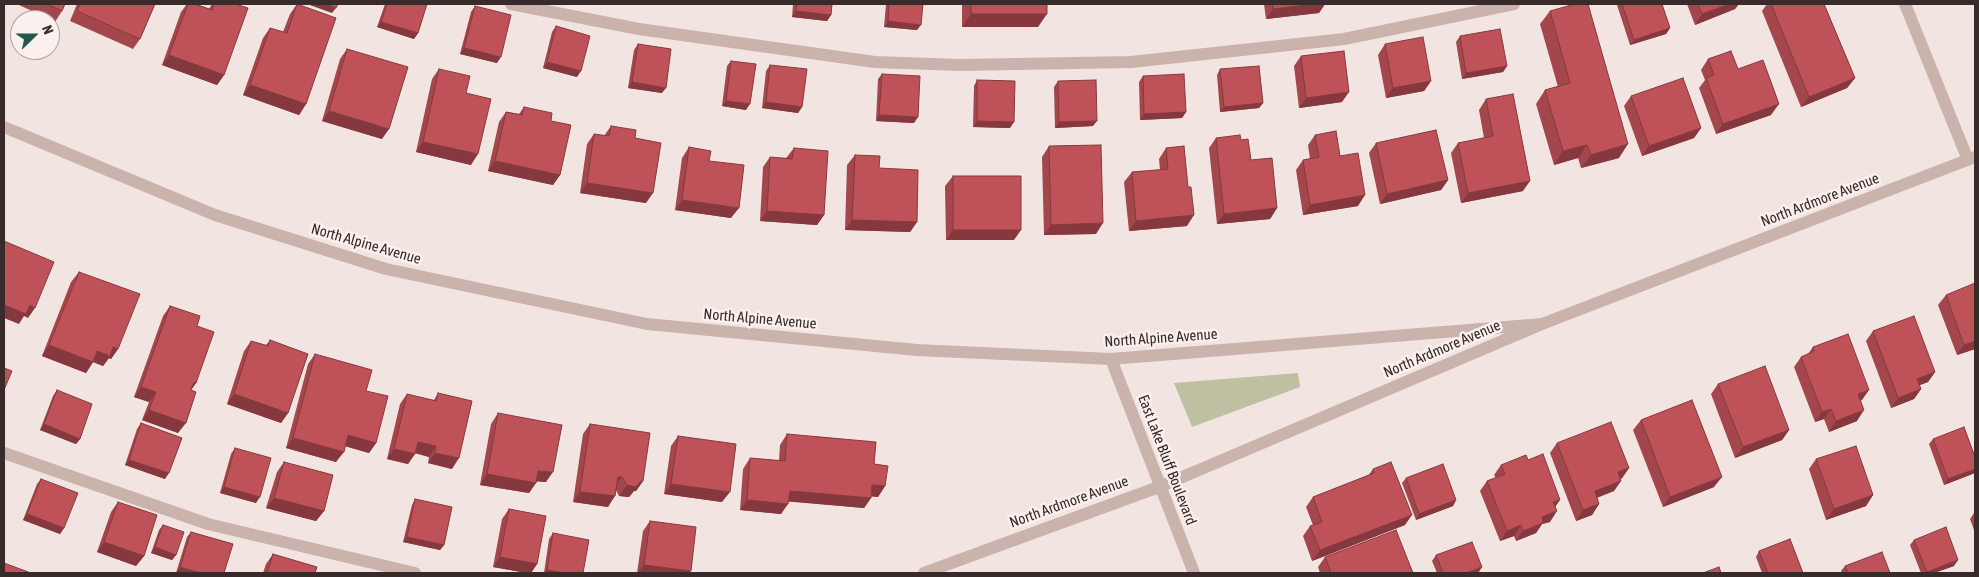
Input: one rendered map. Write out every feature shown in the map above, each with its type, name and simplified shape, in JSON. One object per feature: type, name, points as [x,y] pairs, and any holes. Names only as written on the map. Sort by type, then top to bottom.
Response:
[{"type":"street","points":[[512,4],[639,29],[875,62],[960,65],[1131,62],[1334,40],[1514,4]]},
{"type":"street","points":[[1905,4],[1971,158]]},
{"type":"street","name":"North Alpine Avenue","points":[[4,127],[215,215],[376,266],[637,322],[917,350],[1111,359],[1542,324]]},
{"type":"street","name":"North Ardmore Avenue","points":[[924,573],[1159,487],[1542,324],[1971,158]]},
{"type":"street","name":"East Lake Bluff Boulevard","points":[[1111,359],[1159,487],[1194,573]]},
{"type":"street","points":[[4,454],[208,524],[415,573]]},
{"type":"green space","points":[[1298,373],[1300,387],[1192,427],[1174,383]]},
{"type":"building","points":[[46,4],[65,4],[62,11]]},
{"type":"building","points":[[80,4],[155,4],[140,39],[77,11]]},
{"type":"building","points":[[188,4],[195,4],[212,10],[214,4],[235,4],[248,8],[224,75],[169,55]]},
{"type":"building","points":[[297,4],[336,18],[306,104],[250,85],[270,28],[287,33]]},
{"type":"building","points":[[326,4],[338,4],[336,8]]},
{"type":"building","points":[[387,4],[427,4],[418,33],[381,22]]},
{"type":"building","points":[[797,4],[832,4],[831,15],[796,11]]},
{"type":"building","points":[[889,4],[923,4],[921,25],[888,21]]},
{"type":"building","points":[[971,4],[1047,4],[1047,14],[971,14]]},
{"type":"building","points":[[1273,4],[1315,4],[1273,9]]},
{"type":"building","points":[[1575,4],[1588,4],[1628,144],[1591,155],[1587,145],[1563,151],[1545,90],[1570,83],[1550,11]]},
{"type":"building","points":[[1622,4],[1662,4],[1670,28],[1634,40]]},
{"type":"building","points":[[1698,4],[1730,4],[1702,14]]},
{"type":"building","points":[[1771,4],[1824,4],[1855,78],[1809,97]]},
{"type":"building","points":[[475,6],[511,15],[501,57],[464,48]]},
{"type":"building","points":[[556,26],[590,36],[581,71],[547,62]]},
{"type":"building","points":[[1500,29],[1507,66],[1466,73],[1460,36]]},
{"type":"building","points":[[1423,37],[1431,81],[1393,88],[1385,44]]},
{"type":"building","points":[[638,44],[671,49],[666,88],[632,82]]},
{"type":"building","points":[[347,49],[408,67],[389,129],[329,111]]},
{"type":"building","points":[[1344,51],[1349,92],[1306,98],[1301,56]]},
{"type":"building","points":[[1731,51],[1738,69],[1763,60],[1779,104],[1723,124],[1706,78],[1714,75],[1708,59]]},
{"type":"building","points":[[731,61],[756,64],[750,104],[726,101]]},
{"type":"building","points":[[770,65],[807,69],[802,107],[766,102]]},
{"type":"building","points":[[1259,66],[1263,103],[1224,107],[1220,69]]},
{"type":"building","points":[[439,69],[470,76],[466,93],[491,99],[478,154],[423,142]]},
{"type":"building","points":[[882,74],[920,76],[918,117],[879,115]]},
{"type":"building","points":[[1184,74],[1186,112],[1144,114],[1143,76]]},
{"type":"building","points":[[1683,78],[1701,128],[1649,146],[1631,96]]},
{"type":"building","points":[[977,80],[1015,81],[1014,122],[977,121]]},
{"type":"building","points":[[1096,80],[1097,121],[1059,122],[1058,81]]},
{"type":"building","points":[[1513,94],[1530,181],[1468,193],[1458,143],[1493,136],[1486,99]]},
{"type":"building","points":[[524,107],[552,113],[551,121],[571,125],[560,175],[495,161],[506,112],[522,115]]},
{"type":"building","points":[[611,126],[636,130],[635,138],[661,143],[653,193],[587,183],[594,134],[609,136]]},
{"type":"building","points":[[1436,130],[1448,180],[1387,194],[1376,143]]},
{"type":"building","points":[[1336,131],[1340,156],[1358,153],[1365,195],[1310,205],[1303,160],[1319,157],[1315,135]]},
{"type":"building","points":[[1240,135],[1241,140],[1248,139],[1251,160],[1272,158],[1277,208],[1224,214],[1216,138]]},
{"type":"building","points":[[1101,145],[1103,223],[1051,225],[1049,146]]},
{"type":"building","points":[[1184,146],[1188,187],[1191,187],[1194,215],[1136,221],[1132,172],[1168,169],[1166,148]]},
{"type":"building","points":[[689,147],[711,151],[709,161],[744,165],[739,208],[682,200]]},
{"type":"building","points":[[794,148],[828,151],[824,215],[767,211],[770,157],[792,159]]},
{"type":"building","points":[[855,155],[880,156],[879,168],[918,170],[917,222],[852,220]]},
{"type":"building","points":[[953,176],[1021,176],[1021,230],[953,230]]},
{"type":"building","points":[[4,241],[54,262],[35,308],[30,305],[26,314],[4,305]]},
{"type":"building","points":[[79,272],[140,294],[118,349],[113,347],[110,356],[97,351],[93,362],[49,345]]},
{"type":"building","points":[[1975,283],[1975,341],[1964,345],[1946,295]]},
{"type":"building","points":[[170,306],[200,316],[197,326],[214,332],[196,383],[194,382],[191,390],[196,392],[186,423],[149,410],[156,392],[141,387]]},
{"type":"building","points":[[1914,316],[1935,372],[1917,379],[1921,389],[1898,398],[1873,331]]},
{"type":"building","points":[[1848,334],[1869,390],[1858,394],[1864,410],[1836,421],[1831,409],[1822,412],[1801,357],[1814,351],[1813,347]]},
{"type":"building","points":[[270,340],[308,354],[288,413],[234,394],[251,341],[268,346]]},
{"type":"building","points":[[315,354],[372,370],[366,391],[388,396],[376,443],[348,435],[344,452],[293,438]]},
{"type":"building","points":[[1765,366],[1789,430],[1743,447],[1718,384]]},
{"type":"building","points":[[4,368],[12,371],[4,390]]},
{"type":"building","points":[[57,390],[92,404],[80,439],[44,424]]},
{"type":"building","points":[[438,393],[472,401],[459,458],[435,453],[436,446],[418,442],[415,454],[394,449],[407,394],[436,401]]},
{"type":"building","points":[[1692,400],[1722,477],[1670,497],[1641,420]]},
{"type":"building","points":[[498,413],[562,425],[553,472],[538,471],[536,483],[487,474]]},
{"type":"building","points":[[1611,422],[1629,468],[1618,472],[1621,481],[1595,491],[1599,504],[1583,510],[1557,443]]},
{"type":"building","points":[[141,423],[182,438],[169,473],[129,460]]},
{"type":"building","points":[[590,424],[650,433],[643,481],[636,487],[627,485],[622,477],[618,477],[615,496],[580,492]]},
{"type":"building","points":[[1964,427],[1975,457],[1975,469],[1948,479],[1933,439]]},
{"type":"building","points":[[787,434],[876,442],[874,464],[888,466],[885,486],[872,485],[871,498],[790,491],[788,504],[747,500],[750,458],[785,461]]},
{"type":"building","points":[[678,436],[736,444],[730,492],[671,484]]},
{"type":"building","points":[[1856,446],[1873,495],[1834,509],[1816,459]]},
{"type":"building","points":[[235,448],[271,458],[260,497],[224,487]]},
{"type":"building","points":[[1543,454],[1560,500],[1553,502],[1557,511],[1542,517],[1543,523],[1523,531],[1521,525],[1507,531],[1487,481],[1505,474],[1501,465],[1526,455],[1528,460]]},
{"type":"building","points":[[284,462],[333,475],[324,511],[274,498]]},
{"type":"building","points":[[1391,462],[1412,515],[1320,550],[1310,526],[1322,522],[1313,497],[1374,473],[1373,469]]},
{"type":"building","points":[[1443,464],[1456,500],[1419,514],[1406,478]]},
{"type":"building","points":[[41,479],[78,493],[64,528],[27,514]]},
{"type":"building","points":[[415,499],[452,507],[444,545],[407,537]]},
{"type":"building","points":[[118,502],[157,515],[144,556],[104,542]]},
{"type":"building","points":[[509,509],[546,516],[537,564],[500,557]]},
{"type":"building","points":[[650,521],[696,527],[691,571],[644,565]]},
{"type":"building","points":[[163,525],[184,532],[176,555],[155,547]]},
{"type":"building","points":[[1946,527],[1958,560],[1927,572],[1914,540]]},
{"type":"building","points":[[1396,530],[1413,573],[1331,573],[1325,557]]},
{"type":"building","points":[[191,532],[233,544],[224,573],[201,573],[180,567]]},
{"type":"building","points":[[553,533],[589,540],[583,573],[564,573],[547,570]]},
{"type":"building","points":[[1790,539],[1803,573],[1768,573],[1759,551]]},
{"type":"building","points":[[1472,542],[1482,567],[1466,573],[1443,573],[1436,555]]},
{"type":"building","points":[[1882,552],[1890,573],[1848,573],[1845,566]]},
{"type":"building","points":[[273,554],[317,567],[315,573],[267,573]]},
{"type":"building","points":[[4,563],[31,573],[4,573]]},
{"type":"building","points":[[1719,567],[1721,573],[1703,573]]}]
